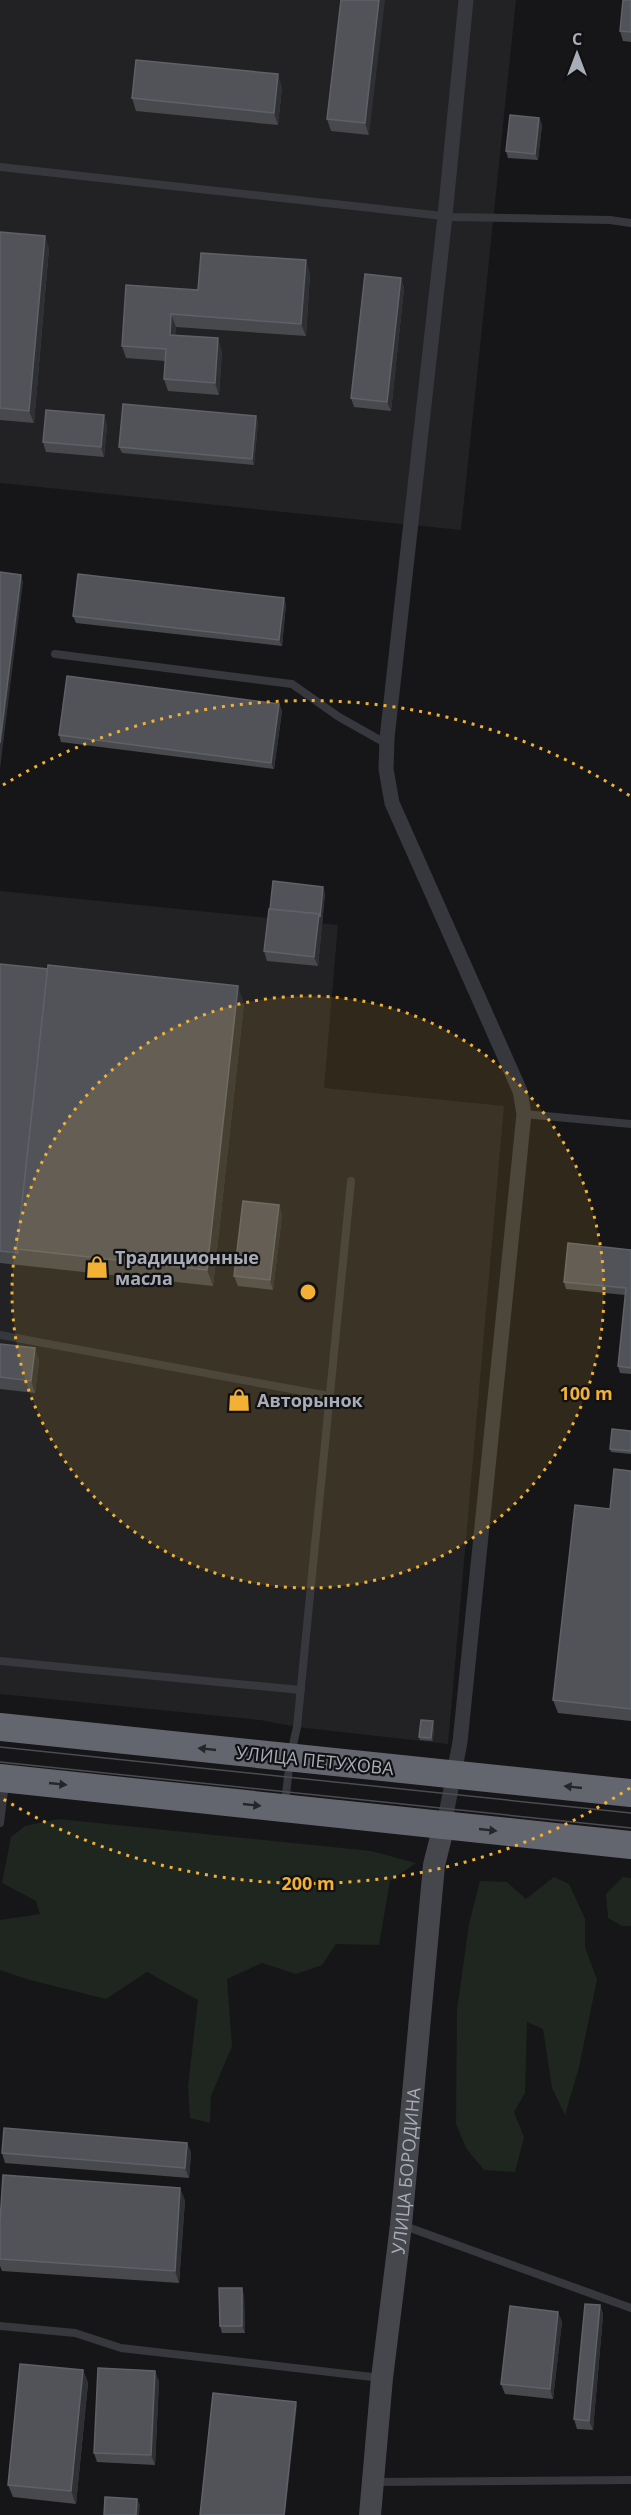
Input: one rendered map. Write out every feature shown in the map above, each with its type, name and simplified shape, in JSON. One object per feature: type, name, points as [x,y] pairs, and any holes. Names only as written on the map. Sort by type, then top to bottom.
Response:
[{"type":"highway","name":"УЛИЦА ПЕТУХОВА","points":[[0,1727],[631,1793]]},
{"type":"highway","points":[[3,1779],[631,1845]]},
{"type":"main road","name":"УЛИЦА БОРОДИНА","points":[[370,2515],[382,2378],[401,2225],[434,1865],[444,1825]]},
{"type":"street","points":[[444,1825],[460,1742],[524,1114],[520,1090],[392,803],[386,769],[466,0]]},
{"type":"lane","points":[[0,167],[445,216],[610,220],[631,223]]},
{"type":"lane","points":[[55,654],[292,684],[339,717],[387,744]]},
{"type":"lane","points":[[524,1114],[631,1124]]},
{"type":"lane","points":[[285,1808],[301,1690],[351,1181]]},
{"type":"lane","points":[[0,1335],[329,1396]]},
{"type":"lane","points":[[0,1661],[301,1690]]},
{"type":"lane","points":[[0,1823],[3,1779]]},
{"type":"lane","points":[[401,2225],[631,2308]]},
{"type":"lane","points":[[0,2326],[75,2333],[121,2348],[382,2378]]},
{"type":"lane","points":[[374,2482],[631,2480]]},
{"type":"shaded area","points":[[0,0],[516,0],[461,530],[0,483]]},
{"type":"shaded area","name":"Авторынок","points":[[0,891],[338,925],[324,1088],[504,1106],[448,1744],[297,1727],[260,1720],[0,1694]]},
{"type":"shaded area","points":[[58,1819],[371,1851],[416,1863],[390,1881],[379,1945],[336,1944],[322,1965],[296,1974],[262,1963],[227,1979],[232,2046],[211,2096],[210,2123],[190,2118],[188,2086],[198,2000],[147,1972],[106,1999],[0,1970],[0,1920],[40,1914],[36,1901],[2,1883],[11,1837],[25,1826]]},
{"type":"shaded area","points":[[554,1877],[569,1884],[585,1919],[585,1947],[597,1980],[579,2067],[565,2115],[552,2088],[543,2029],[527,2022],[525,2093],[514,2112],[524,2137],[515,2172],[484,2170],[466,2148],[456,2124],[457,2010],[469,1924],[480,1881],[507,1882],[526,1899]]},
{"type":"shaded area","points":[[623,1877],[631,1878],[631,1926],[622,1926],[608,1918],[606,1894]]},
{"type":"building","points":[[341,0],[379,0],[365,123],[327,119]]},
{"type":"building","points":[[623,0],[631,0],[631,32],[620,31]]},
{"type":"building","points":[[136,60],[278,74],[274,113],[132,98]]},
{"type":"building","points":[[510,115],[539,118],[535,154],[506,151]]},
{"type":"building","points":[[0,232],[45,236],[29,411],[0,408]]},
{"type":"building","points":[[201,253],[306,260],[301,324],[171,314],[170,335],[218,338],[215,383],[164,379],[166,349],[122,346],[126,285],[198,290]]},
{"type":"building","points":[[365,274],[401,278],[387,402],[351,398]]},
{"type":"building","points":[[123,404],[256,416],[252,459],[119,447]]},
{"type":"building","points":[[46,410],[104,415],[101,447],[43,442]]},
{"type":"building","points":[[0,572],[21,575],[0,743]]},
{"type":"building","points":[[78,574],[284,598],[279,640],[73,616]]},
{"type":"building","points":[[67,676],[279,704],[271,763],[59,735]]},
{"type":"building","points":[[273,881],[323,887],[320,917],[319,914],[270,909]]},
{"type":"building","points":[[269,909],[319,914],[314,957],[264,951]]},
{"type":"building","points":[[0,964],[48,969],[18,1253],[0,1251]]},
{"type":"building","points":[[48,965],[238,986],[207,1270],[17,1249]]},
{"type":"building","points":[[243,1201],[279,1205],[270,1280],[234,1276]]},
{"type":"building","points":[[568,1243],[631,1250],[631,1368],[618,1366],[626,1288],[564,1282]]},
{"type":"building","points":[[0,1344],[35,1348],[31,1381],[0,1377]]},
{"type":"building","points":[[612,1429],[631,1431],[631,1451],[610,1449]]},
{"type":"building","points":[[614,1469],[631,1471],[631,1709],[553,1700],[575,1505],[610,1509]]},
{"type":"building","points":[[421,1720],[433,1721],[431,1738],[419,1737]]},
{"type":"building","points":[[4,2128],[187,2143],[185,2168],[2,2153]]},
{"type":"building","points":[[3,2175],[180,2188],[175,2271],[0,2259]]},
{"type":"building","points":[[219,2288],[242,2288],[242,2326],[220,2326]]},
{"type":"building","points":[[585,2304],[600,2305],[589,2421],[574,2419]]},
{"type":"building","points":[[510,2306],[558,2312],[550,2389],[501,2384]]},
{"type":"building","points":[[20,2364],[83,2370],[71,2491],[8,2485]]},
{"type":"building","points":[[98,2368],[155,2371],[151,2455],[94,2453]]},
{"type":"building","points":[[213,2393],[296,2402],[284,2515],[200,2515]]},
{"type":"building","points":[[105,2497],[137,2499],[136,2515],[104,2515]]},
{"type":"tram line","points":[[0,1747],[631,1813]]},
{"type":"tram line","points":[[0,1762],[631,1828]]},
{"type":"place","name":"Традиционные масла","points":[[97,1267]]},
{"type":"place","name":"Авторынок","points":[[239,1400]]}]
